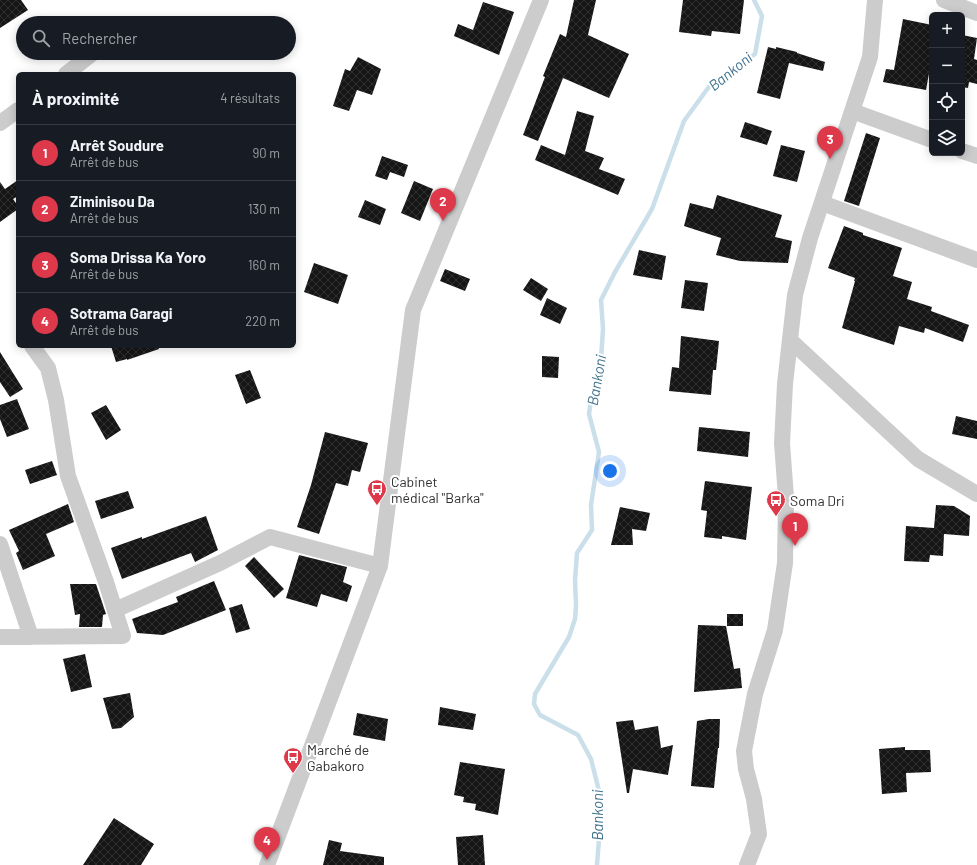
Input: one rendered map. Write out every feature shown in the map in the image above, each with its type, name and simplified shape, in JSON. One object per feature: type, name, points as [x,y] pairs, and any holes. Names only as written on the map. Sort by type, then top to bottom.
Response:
[{"type":"street","points":[[267,865],[380,566],[413,310],[541,0]]},
{"type":"street","points":[[747,865],[759,834],[754,799],[746,769],[744,751],[755,694],[775,630],[786,563],[786,497],[782,443],[785,384],[795,295],[810,238],[870,56],[875,0]]},
{"type":"street","points":[[944,0],[977,13]]},
{"type":"street","points":[[69,72],[84,60]]},
{"type":"street","points":[[0,123],[16,111]]},
{"type":"street","points":[[852,112],[929,139]]},
{"type":"street","points":[[965,152],[977,156]]},
{"type":"street","points":[[822,203],[977,260]]},
{"type":"street","points":[[790,340],[918,459],[977,494]]},
{"type":"street","points":[[0,637],[123,636],[106,582],[68,476],[56,400],[48,368],[33,348]]},
{"type":"street","points":[[115,610],[220,563],[270,537],[380,566]]},
{"type":"street","points":[[0,544],[32,637]]},
{"type":"building","points":[[0,0],[21,0],[28,10],[16,16],[16,18],[0,28]]},
{"type":"building","points":[[574,0],[596,0],[588,35],[629,54],[609,98],[563,78],[538,141],[523,135],[545,77],[543,76],[560,34],[566,37]]},
{"type":"building","points":[[683,0],[744,0],[740,34],[712,31],[711,36],[679,32]]},
{"type":"building","points":[[483,2],[514,12],[499,55],[454,36],[458,24],[473,30]]},
{"type":"building","points":[[903,19],[929,24],[929,74],[926,90],[883,82],[886,69],[894,70]]},
{"type":"building","points":[[965,36],[977,38],[974,59],[977,60],[977,84],[969,82],[968,88],[965,88]]},
{"type":"building","points":[[768,47],[776,49],[776,47],[797,52],[825,62],[823,71],[789,63],[780,99],[757,93]]},
{"type":"building","points":[[358,57],[381,69],[372,95],[357,90],[349,111],[333,106],[345,69],[350,71]]},
{"type":"building","points":[[577,111],[594,116],[585,151],[604,158],[599,169],[625,179],[618,195],[535,160],[541,145],[565,155]]},
{"type":"building","points":[[745,122],[772,131],[767,145],[740,137]]},
{"type":"building","points":[[866,133],[880,138],[859,206],[844,201]]},
{"type":"building","points":[[781,145],[805,151],[797,182],[773,176]]},
{"type":"building","points":[[382,156],[408,165],[404,177],[390,172],[387,180],[375,176]]},
{"type":"building","points":[[16,181],[16,197],[13,199],[16,203],[16,210],[0,222],[0,182],[5,189]]},
{"type":"building","points":[[414,181],[433,189],[420,221],[401,213]]},
{"type":"building","points":[[717,195],[782,215],[775,237],[792,241],[788,263],[740,261],[716,255],[721,238],[684,226],[690,203],[713,209]]},
{"type":"building","points":[[365,200],[386,209],[380,225],[358,217]]},
{"type":"building","points":[[844,226],[863,233],[863,235],[902,248],[893,276],[912,282],[907,299],[932,307],[931,311],[969,325],[963,342],[925,328],[924,333],[899,326],[894,345],[842,328],[855,278],[828,268]]},
{"type":"building","points":[[639,250],[666,256],[662,280],[633,275]]},
{"type":"building","points":[[314,263],[348,275],[338,304],[304,292]]},
{"type":"building","points":[[445,269],[470,279],[465,291],[440,281]]},
{"type":"building","points":[[531,278],[548,289],[541,301],[523,290]]},
{"type":"building","points":[[685,280],[708,283],[704,311],[681,308]]},
{"type":"building","points":[[547,298],[567,308],[560,324],[540,315]]},
{"type":"building","points":[[681,336],[719,341],[716,370],[713,370],[711,395],[669,391],[672,367],[679,368]]},
{"type":"building","points":[[112,348],[159,349],[127,360],[116,362]]},
{"type":"building","points":[[0,352],[23,389],[10,397],[0,382]]},
{"type":"building","points":[[542,356],[559,357],[558,378],[542,377]]},
{"type":"building","points":[[250,370],[261,398],[246,404],[235,375]]},
{"type":"building","points":[[17,399],[29,429],[7,437],[0,419],[0,405]]},
{"type":"building","points":[[106,405],[121,430],[106,440],[91,413]]},
{"type":"building","points":[[956,416],[977,421],[977,439],[952,434]]},
{"type":"building","points":[[699,427],[750,432],[748,457],[697,451]]},
{"type":"building","points":[[325,432],[368,443],[360,472],[352,470],[348,486],[336,483],[319,534],[297,527],[311,485]]},
{"type":"building","points":[[52,461],[57,475],[30,484],[25,470]]},
{"type":"building","points":[[705,481],[752,487],[746,540],[722,536],[722,539],[704,537],[707,511],[701,510]]},
{"type":"building","points":[[128,491],[134,508],[101,519],[95,501]]},
{"type":"building","points":[[68,504],[74,522],[46,534],[55,556],[23,570],[16,553],[19,551],[9,530]]},
{"type":"building","points":[[936,505],[954,506],[970,516],[969,536],[944,534],[943,556],[930,555],[929,562],[904,561],[906,526],[934,528]]},
{"type":"building","points":[[620,507],[650,513],[646,531],[632,529],[633,545],[611,545]]},
{"type":"building","points":[[206,516],[218,550],[195,562],[191,553],[122,579],[111,548],[142,537],[142,539]]},
{"type":"building","points":[[299,555],[347,567],[343,582],[352,586],[347,602],[321,594],[317,607],[286,598]]},
{"type":"building","points":[[254,557],[284,589],[274,598],[245,566]]},
{"type":"building","points":[[214,581],[226,610],[163,635],[137,633],[132,619],[178,602],[176,597]]},
{"type":"building","points":[[70,584],[96,584],[106,614],[103,615],[102,627],[79,627],[80,614],[75,615]]},
{"type":"building","points":[[242,604],[250,629],[236,633],[229,608]]},
{"type":"building","points":[[727,614],[743,614],[743,626],[727,626]]},
{"type":"building","points":[[698,625],[726,626],[734,669],[740,668],[742,688],[694,692]]},
{"type":"building","points":[[85,654],[92,687],[71,692],[63,659]]},
{"type":"building","points":[[130,693],[134,717],[121,728],[112,729],[103,698]]},
{"type":"building","points":[[440,707],[476,714],[473,730],[438,725]]},
{"type":"building","points":[[357,713],[388,719],[385,741],[353,735]]},
{"type":"building","points":[[720,719],[719,748],[714,788],[691,786],[697,721]]},
{"type":"building","points":[[633,720],[635,730],[658,726],[661,748],[673,745],[668,775],[633,769],[629,793],[627,793],[616,722]]},
{"type":"building","points":[[905,747],[905,750],[930,750],[931,772],[906,773],[907,792],[882,794],[879,749]]},
{"type":"building","points":[[460,762],[505,769],[498,815],[475,810],[476,804],[463,802],[464,797],[454,795]]},
{"type":"building","points":[[114,818],[154,844],[141,865],[83,865]]},
{"type":"building","points":[[483,835],[485,865],[458,865],[456,837]]},
{"type":"building","points":[[329,840],[342,843],[340,851],[384,857],[384,865],[323,865]]},
{"type":"waterway","name":"Bankoni","points":[[597,865],[600,827],[597,805],[599,791],[591,759],[578,735],[540,715],[534,704],[535,694],[569,637],[575,619],[577,553],[592,530],[591,505],[599,452],[589,414],[601,359],[603,329],[601,300],[615,272],[652,209],[684,121],[711,84],[755,54],[762,16],[754,0]]},
{"type":"place","name":"Soma Drissa Ka Yoro","points":[[830,159]]},
{"type":"place","name":"Ziminisou Da","points":[[443,221]]},
{"type":"place","name":"Cabinet médical \"Barka\"","points":[[377,506]]},
{"type":"place","name":"Soma Dri","points":[[776,517]]},
{"type":"place","name":"Arrêt Soudure","points":[[795,546]]},
{"type":"place","name":"Marché de Gabakoro","points":[[293,774]]},
{"type":"place","name":"Sotrama Garagi","points":[[267,860]]}]
